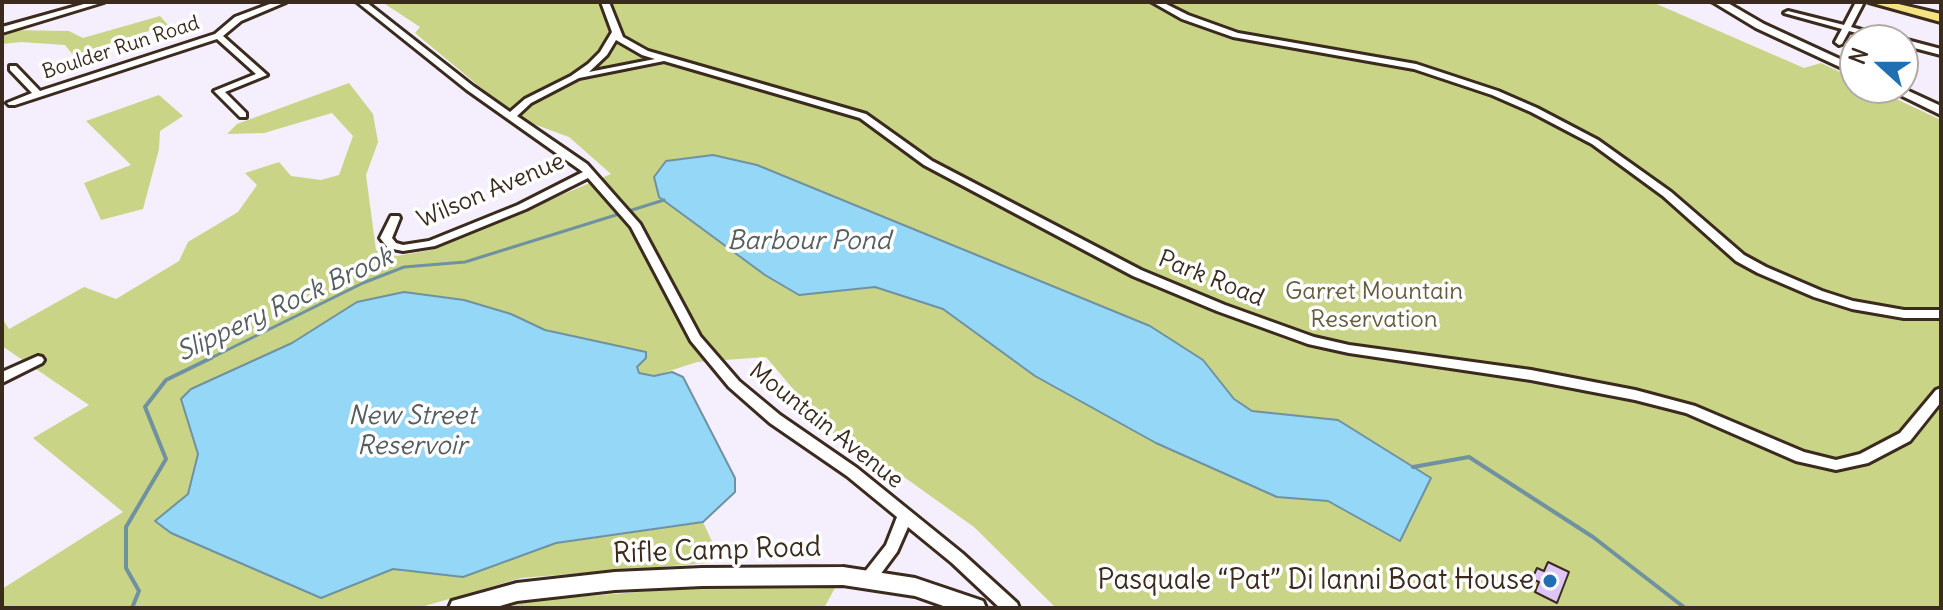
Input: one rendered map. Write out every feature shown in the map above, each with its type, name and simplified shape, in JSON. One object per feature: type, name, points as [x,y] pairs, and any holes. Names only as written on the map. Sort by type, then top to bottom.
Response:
[{"type":"main road","points":[[1875,2],[1941,18]]},
{"type":"street","points":[[4,28],[100,2]]},
{"type":"street","name":"Boulder Run Road","points":[[12,103],[218,36],[238,19],[282,2]]},
{"type":"street","name":"Mountain Avenue","points":[[361,2],[470,88],[563,150],[589,173],[636,226],[695,338],[734,384],[754,404],[852,472],[1011,608]]},
{"type":"street","points":[[605,2],[617,31]]},
{"type":"street","points":[[1156,2],[1185,17],[1236,35],[1416,67],[1495,93],[1595,142],[1667,194],[1740,258],[1762,270],[1852,305],[1904,314],[1941,314]]},
{"type":"street","points":[[1718,2],[1760,26],[1839,63]]},
{"type":"street","points":[[1848,24],[1860,2]]},
{"type":"street","points":[[1788,13],[1839,26]]},
{"type":"street","name":"Park Road","points":[[511,116],[528,101],[574,78],[604,53],[617,31]]},
{"type":"street","name":"Park Road","points":[[617,31],[619,38],[628,45],[661,60],[863,116],[928,163],[1137,273],[1312,341],[1531,375],[1635,395],[1690,409],[1801,457],[1836,465],[1863,459],[1905,437],[1941,393]]},
{"type":"street","points":[[218,36],[262,75],[219,91],[243,115]]},
{"type":"street","points":[[1919,46],[1941,52]]},
{"type":"street","name":"Park Road","points":[[574,78],[661,60]]},
{"type":"street","points":[[13,68],[38,94]]},
{"type":"street","points":[[1919,101],[1941,111]]},
{"type":"street","name":"Wilson Avenue","points":[[395,218],[386,238],[392,246],[403,248],[431,244],[522,207],[589,173]]},
{"type":"street","points":[[2,378],[38,360]]},
{"type":"street","points":[[868,578],[892,548],[905,516]]},
{"type":"street","name":"Rifle Camp Road","points":[[460,608],[517,592],[615,581],[702,577],[868,578],[915,587],[975,608]]},
{"type":"green space","name":"Garret Mountain Reservation","points":[[382,2],[1652,2],[1804,68],[1821,63],[1839,71],[1839,104],[1907,104],[1941,120],[1941,608],[1056,608],[974,527],[897,472],[827,429],[766,357],[697,362],[654,376],[639,373],[637,367],[646,358],[545,330],[511,314],[464,300],[404,292],[357,302],[292,343],[181,399],[198,454],[188,494],[156,521],[321,598],[393,569],[463,577],[556,543],[703,522],[716,550],[708,563],[521,578],[418,608],[6,608],[2,605],[2,589],[123,512],[33,438],[89,405],[2,346],[2,318],[9,329],[84,287],[116,299],[179,261],[188,242],[238,212],[257,185],[245,173],[279,162],[291,176],[321,180],[339,175],[353,136],[332,113],[264,133],[227,134],[237,124],[349,83],[373,114],[378,142],[366,175],[376,250],[397,256],[431,250],[611,174],[569,137],[528,122],[498,102],[415,33],[420,27]]},
{"type":"green space","points":[[160,16],[168,25],[73,55],[65,45],[2,44],[2,32],[12,30],[69,31],[83,38]]},
{"type":"green space","points":[[159,95],[183,116],[160,131],[159,149],[143,209],[101,220],[84,183],[131,165],[86,121]]},
{"type":"green space","points":[[688,588],[835,588],[824,608],[507,608],[526,601]]},
{"type":"water","name":"Barbour Pond","points":[[713,155],[757,165],[1150,326],[1203,360],[1234,399],[1252,411],[1338,420],[1431,478],[1400,541],[1328,501],[1277,497],[1156,443],[1035,376],[943,309],[875,287],[799,295],[765,275],[659,197],[654,177],[666,161]]},
{"type":"water","name":"New Street Reservoir","points":[[404,292],[464,300],[511,314],[545,330],[646,352],[646,358],[637,367],[639,373],[654,376],[672,372],[683,377],[735,478],[735,492],[703,522],[556,543],[463,577],[393,569],[321,598],[171,533],[155,521],[188,494],[198,454],[181,399],[191,389],[292,343],[357,302]]},
{"type":"building","name":"Pasquale “Pat” Di lanni Boat House","points":[[1548,562],[1569,572],[1557,603],[1535,592],[1539,582],[1532,579],[1537,568],[1544,571]]},
{"type":"waterway","name":"Slippery Rock Brook","points":[[207,360],[363,283],[404,267],[465,262],[664,200]]},
{"type":"waterway","name":"Slippery Rock Brook","points":[[132,608],[139,591],[126,568],[126,527],[166,459],[145,407],[166,380],[211,358]]},
{"type":"waterway","name":"Slippery Rock Brook","points":[[1413,467],[1469,457],[1593,537],[1685,608]]},
{"type":"place","name":"Pasquale “Pat” Di lanni Boat House","points":[[1550,581]]}]
